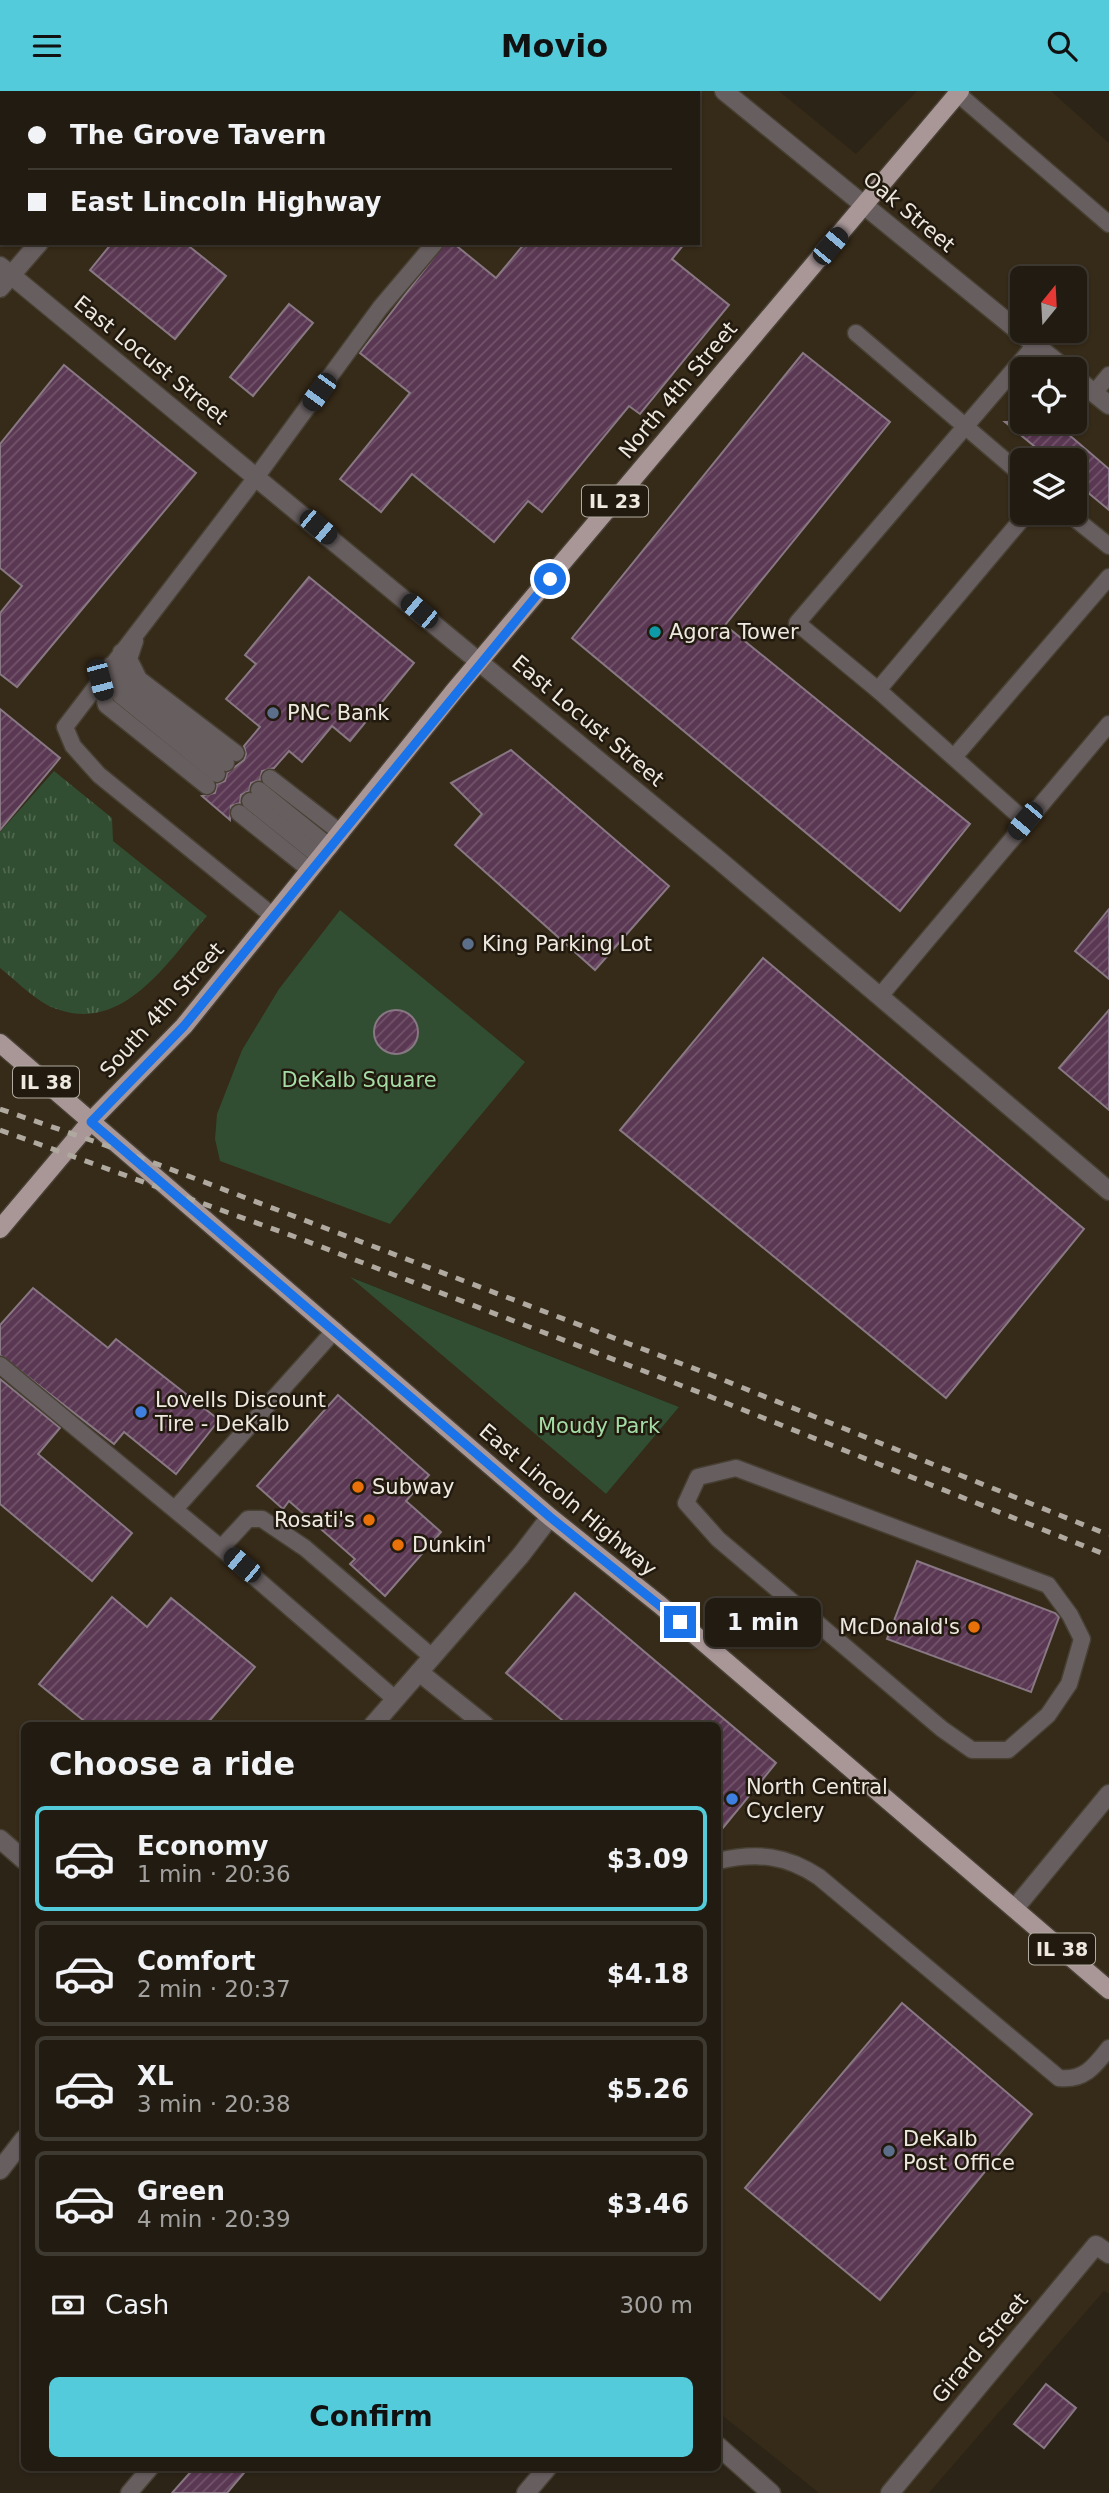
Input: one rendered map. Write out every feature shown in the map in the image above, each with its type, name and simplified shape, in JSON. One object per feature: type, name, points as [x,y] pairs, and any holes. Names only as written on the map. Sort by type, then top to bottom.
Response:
[{"type":"main road","name":"North 4th Street","points":[[274,916],[479,662],[959,93]]},
{"type":"main road","name":"South 4th Street","points":[[0,1229],[91,1122],[172,1040],[274,916]]},
{"type":"main road","name":"East Lincoln Highway","points":[[0,1043],[550,1517],[660,1605],[1109,1990]]},
{"type":"street","name":"Oak Street","points":[[724,91],[1050,357]]},
{"type":"street","points":[[4,276],[37,245]]},
{"type":"street","name":"East Locust Street","points":[[4,276],[257,477],[880,996],[1109,1191]]},
{"type":"street","points":[[1087,387],[1109,405]]},
{"type":"street","points":[[376,1722],[518,1559],[550,1517]]},
{"type":"street","points":[[419,1672],[481,1722]]},
{"type":"street","points":[[1015,1908],[1109,1794]]},
{"type":"street","points":[[0,1839],[21,1857]]},
{"type":"street","points":[[0,2170],[21,2143]]},
{"type":"street","name":"Girard Street","points":[[890,2493],[1096,2245],[1109,2255]]},
{"type":"street","points":[[721,2449],[771,2493]]},
{"type":"street","points":[[526,2493],[545,2471]]},
{"type":"lane","points":[[959,93],[1109,224]]},
{"type":"lane","points":[[274,916],[99,775],[74,746],[65,727],[257,477],[380,308],[433,245]]},
{"type":"lane","points":[[856,333],[1010,464]]},
{"type":"lane","points":[[1025,821],[878,690],[797,623],[1035,345]]},
{"type":"lane","points":[[1094,393],[1109,375]]},
{"type":"lane","points":[[878,690],[1017,525]]},
{"type":"lane","points":[[1083,525],[1109,546]]},
{"type":"lane","points":[[954,757],[1109,577]]},
{"type":"lane","points":[[139,629],[129,659],[139,679],[222,769]]},
{"type":"lane","points":[[121,652],[121,670],[135,690],[222,769]]},
{"type":"lane","points":[[111,665],[110,680],[120,695],[222,769]]},
{"type":"lane","points":[[100,680],[106,705],[222,769]]},
{"type":"lane","points":[[880,996],[1109,724]]},
{"type":"lane","points":[[255,796],[341,832]]},
{"type":"lane","points":[[255,796],[320,858]]},
{"type":"lane","points":[[255,796],[320,858]]},
{"type":"lane","points":[[175,1509],[335,1330]]},
{"type":"lane","points":[[0,1365],[222,1548],[395,1699]]},
{"type":"lane","points":[[736,1468],[1048,1585],[1070,1615],[1082,1639],[1069,1685],[1048,1716],[1007,1750],[972,1750],[942,1729],[718,1539],[686,1503],[698,1477],[736,1468]]},
{"type":"lane","points":[[222,1548],[248,1519],[262,1519],[305,1548],[431,1656]]},
{"type":"lane","points":[[721,1860],[748,1855],[780,1857],[798,1863],[819,1877],[1059,2078],[1074,2080],[1093,2069],[1109,2048]]},
{"type":"lane","points":[[129,2493],[148,2471]]},
{"type":"shaded area","points":[[700,91],[779,91],[856,154],[917,91],[1051,91],[1109,143],[1109,2294],[1104,2291],[929,2493],[819,2493],[721,2414],[721,1722],[21,1722],[21,1866],[0,1849],[0,245],[700,245]],"holes":[[[353,1278],[679,1407],[606,1494]]]},
{"type":"green space","points":[[54,771],[112,818],[113,841],[207,916],[158,974],[139,992],[119,1005],[97,1013],[73,1013],[47,1005],[0,968],[0,832]]},
{"type":"green space","name":"DeKalb Square","points":[[340,910],[525,1062],[390,1224],[220,1161],[215,1139],[217,1114],[242,1050],[279,989]]},
{"type":"green space","name":"Moudy Park","points":[[350,1277],[679,1407],[606,1494]]},
{"type":"building","points":[[110,245],[187,245],[226,276],[175,339],[90,270]]},
{"type":"building","points":[[443,245],[455,245],[496,278],[523,245],[683,245],[672,259],[729,305],[640,414],[629,406],[542,512],[528,501],[494,542],[412,474],[381,512],[340,479],[410,393],[360,353]]},
{"type":"building","points":[[289,304],[313,323],[253,396],[230,377]]},
{"type":"building","name":"Agora Tower","points":[[803,353],[890,422],[725,625],[970,824],[900,911],[572,638]]},
{"type":"building","points":[[64,365],[196,473],[17,687],[0,674],[0,613],[22,586],[0,568],[0,444]]},
{"type":"building","points":[[1020,434],[1068,434],[1084,448],[1036,448]]},
{"type":"building","points":[[1087,450],[1109,469],[1109,510],[1087,492]]},
{"type":"building","points":[[309,577],[414,663],[350,741],[332,726],[302,762],[289,751],[274,768],[262,771],[260,780],[251,783],[249,791],[241,795],[240,803],[231,806],[230,820],[202,796],[215,793],[217,784],[225,781],[227,773],[244,760],[244,746],[260,727],[226,699],[256,664],[245,655]]},
{"type":"building","points":[[0,709],[60,758],[0,830]]},
{"type":"building","points":[[511,750],[669,886],[595,970],[455,845],[482,814],[451,783]]},
{"type":"building","points":[[1109,909],[1109,979],[1075,951]]},
{"type":"building","points":[[763,958],[1084,1229],[946,1398],[620,1130]]},
{"type":"building","points":[[396,1010],[412,1016],[418,1032],[412,1048],[396,1054],[380,1048],[374,1032],[380,1016]]},
{"type":"building","points":[[1109,1010],[1109,1110],[1059,1068]]},
{"type":"building","points":[[33,1288],[108,1348],[116,1339],[219,1420],[176,1474],[124,1432],[114,1444],[0,1355],[0,1325]]},
{"type":"building","points":[[0,1379],[60,1428],[38,1454],[132,1533],[92,1581],[0,1504]]},
{"type":"building","points":[[338,1395],[429,1475],[406,1501],[441,1532],[385,1596],[350,1564],[355,1559],[289,1501],[283,1509],[257,1486]]},
{"type":"building","name":"McDonald's","points":[[917,1561],[1055,1613],[1059,1617],[1031,1692],[887,1639]]},
{"type":"building","points":[[575,1593],[776,1763],[721,1830],[721,1722],[564,1722],[506,1673]]},
{"type":"building","points":[[112,1597],[147,1627],[171,1598],[255,1667],[209,1722],[85,1722],[39,1684]]},
{"type":"building","name":"DeKalb Post Office","points":[[902,2003],[1032,2114],[880,2300],[745,2188]]},
{"type":"building","points":[[1046,2384],[1076,2408],[1044,2448],[1014,2424]]},
{"type":"building","points":[[191,2471],[246,2471],[227,2493],[172,2493]]},
{"type":"railway","points":[[0,1109],[128,1153],[711,1375],[1109,1535]]},
{"type":"railway","points":[[0,1130],[301,1239],[706,1395],[1109,1556]]},
{"type":"place","name":"Agora Tower","points":[[655,632]]},
{"type":"place","name":"PNC Bank","points":[[273,713]]},
{"type":"place","name":"King Parking Lot","points":[[468,944]]},
{"type":"place","name":"Lovells Discount Tire - DeKalb","points":[[141,1412]]},
{"type":"place","name":"Subway","points":[[358,1487]]},
{"type":"place","name":"Rosati's","points":[[369,1520]]},
{"type":"place","name":"Dunkin'","points":[[398,1545]]},
{"type":"place","name":"McDonald's","points":[[974,1627]]},
{"type":"place","name":"North Central Cyclery","points":[[732,1799]]},
{"type":"place","name":"DeKalb Post Office","points":[[889,2151]]},
{"type":"route","points":[[550,579],[455,690],[184,1026],[91,1122],[317,1313],[550,1517],[680,1622]]}]
